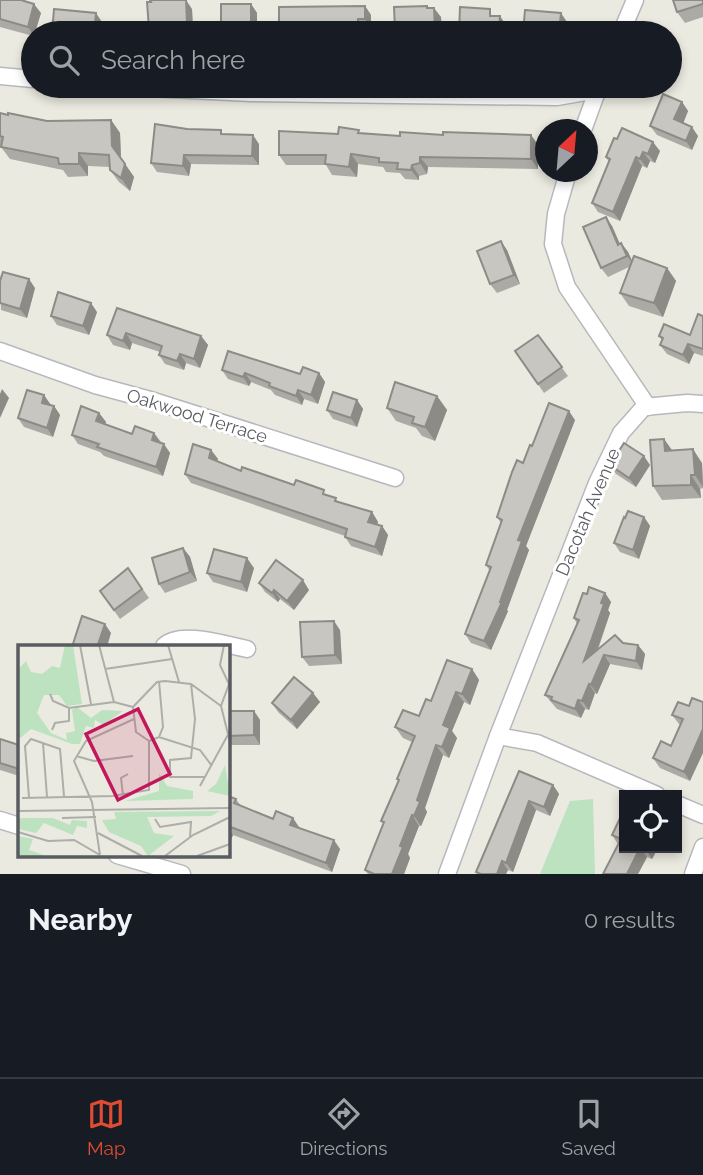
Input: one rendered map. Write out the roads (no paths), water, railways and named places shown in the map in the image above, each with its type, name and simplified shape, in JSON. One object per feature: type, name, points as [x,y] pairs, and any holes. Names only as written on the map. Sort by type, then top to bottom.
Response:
[{"type":"street","points":[[626,21],[635,0]]},
{"type":"street","points":[[0,76],[21,78]]},
{"type":"street","points":[[587,119],[594,98]]},
{"type":"street","points":[[566,182],[555,214],[553,244],[567,287],[648,407],[703,404]]},
{"type":"street","name":"Oakwood Terrace","points":[[0,351],[95,385],[395,478]]},
{"type":"street","name":"Dacotah Avenue","points":[[447,874],[597,483],[621,433],[644,407],[648,407]]},
{"type":"street","points":[[165,645],[189,638],[226,645]]},
{"type":"street","points":[[229,646],[247,649]]},
{"type":"street","points":[[498,736],[537,743],[645,790]]},
{"type":"street","points":[[682,806],[703,815]]},
{"type":"street","points":[[0,821],[18,826]]},
{"type":"street","points":[[693,874],[703,847]]},
{"type":"street","points":[[120,856],[182,874]]}]
